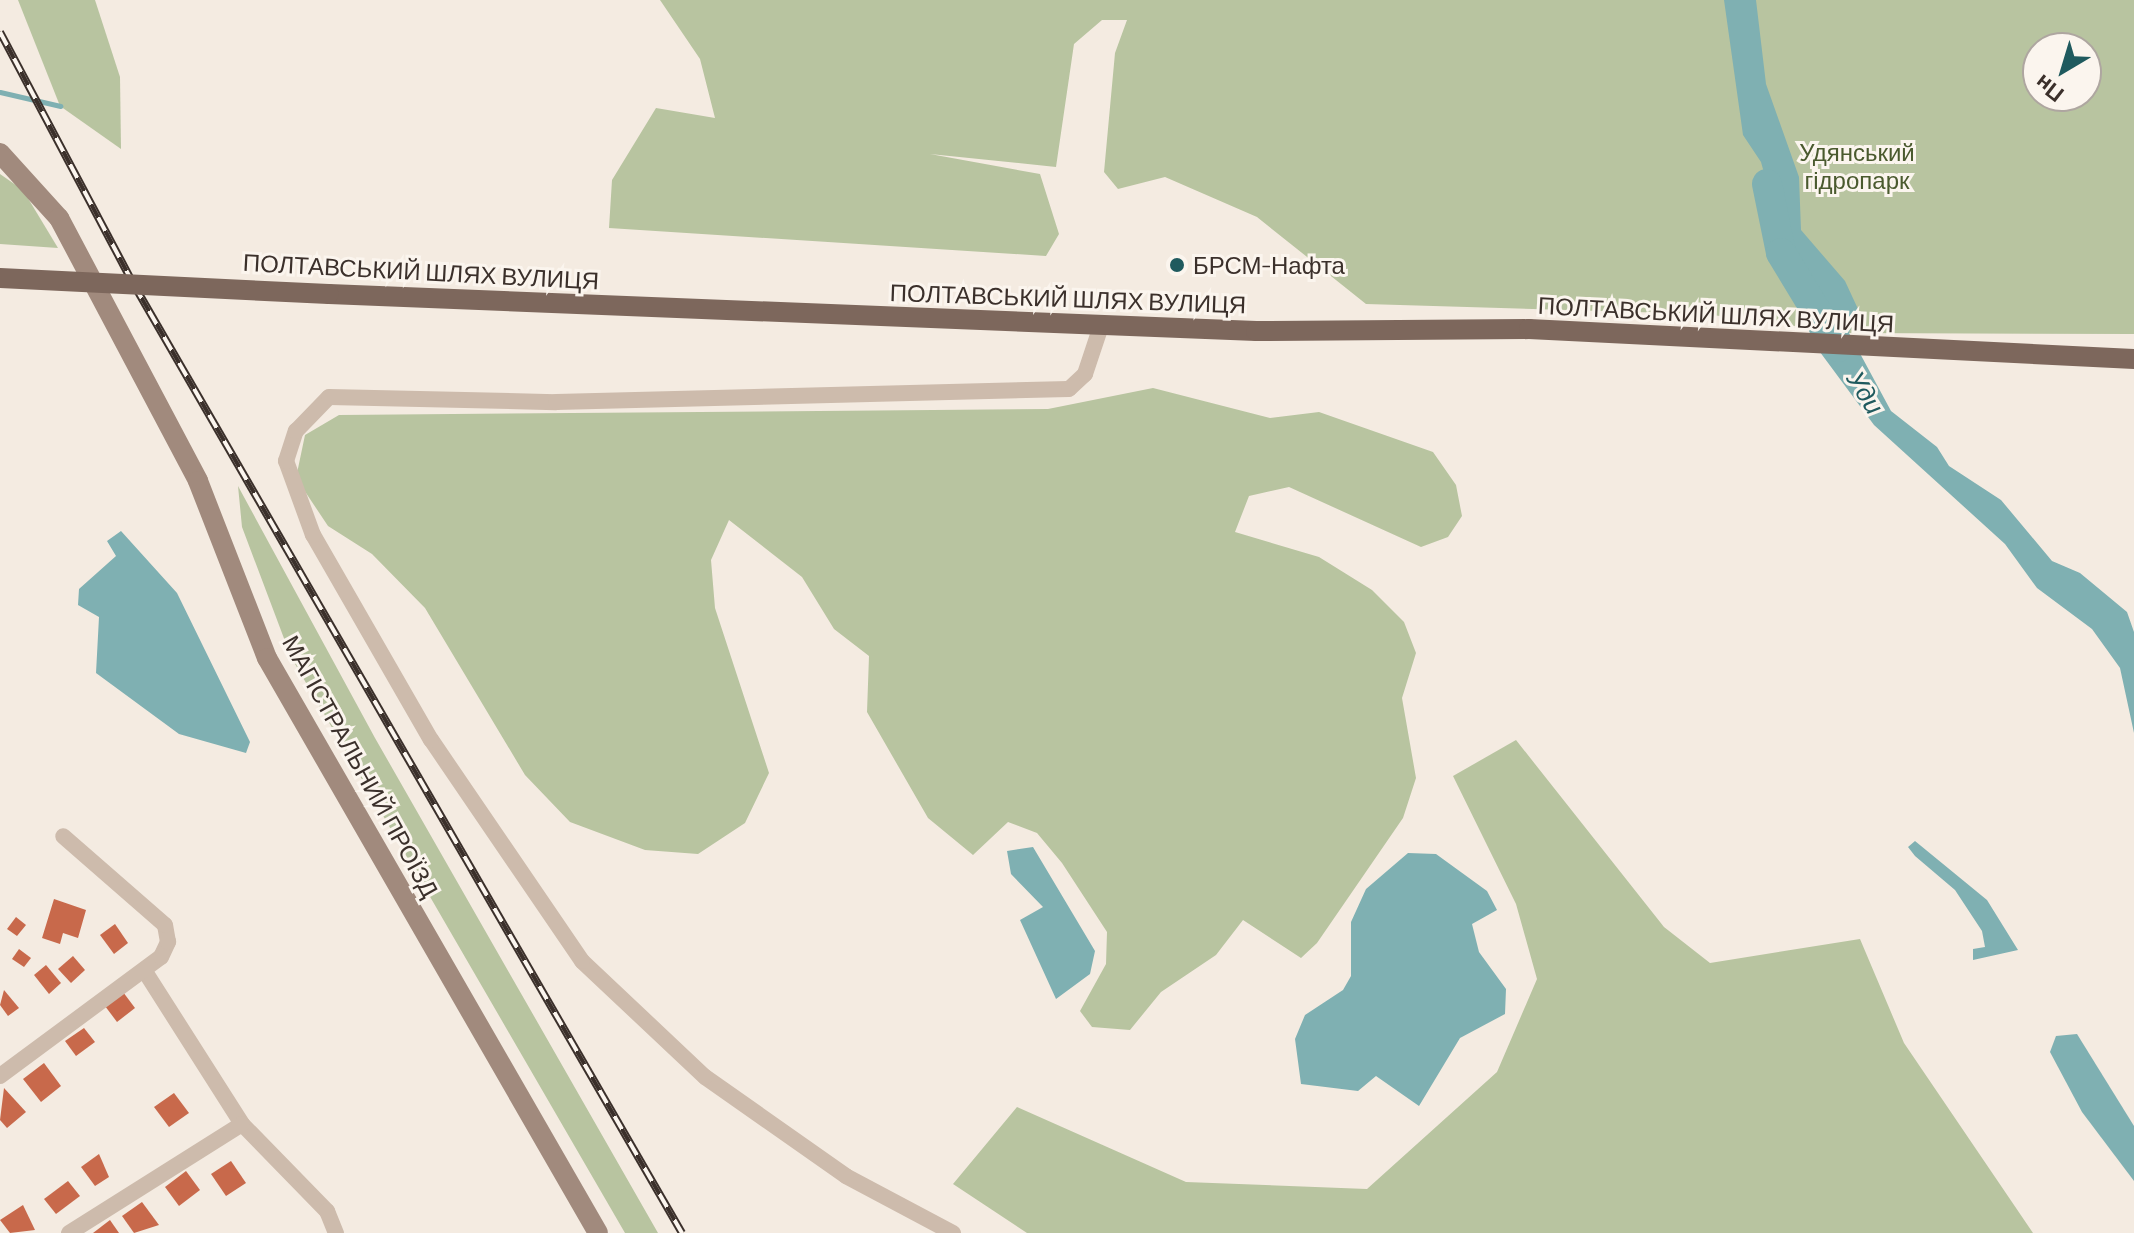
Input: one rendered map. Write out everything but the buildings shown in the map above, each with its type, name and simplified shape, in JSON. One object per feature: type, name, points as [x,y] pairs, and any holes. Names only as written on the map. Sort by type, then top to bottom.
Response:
[{"type":"main road","name":"МАГІСТРАЛЬНИЙ ПРОЇЗД","points":[[0,153],[59,218],[198,481],[267,658],[598,1233]]},
{"type":"main road","name":"ПОЛТАВСЬКИЙ ШЛЯХ ВУЛИЦЯ","points":[[0,278],[1101,326],[1529,329],[1717,341],[2134,359]]},
{"type":"street","points":[[953,1233],[846,1176],[705,1077],[582,961],[431,740],[313,535],[286,461],[296,431],[329,397],[556,402],[1069,389],[1085,374],[1101,326]]},
{"type":"street","points":[[0,1076],[161,957],[165,925],[63,836]]},
{"type":"street","points":[[144,970],[242,1124],[327,1211],[336,1233]]},
{"type":"street","points":[[69,1233],[242,1124]]},
{"type":"green space","points":[[18,0],[95,0],[120,77],[121,149],[60,106]]},
{"type":"green space","name":"Удянський гідропарк","points":[[660,0],[2134,0],[2134,334],[1849,333],[1705,314],[1366,304],[1257,217],[1165,177],[1118,189],[1104,172],[1115,53],[1127,20],[1102,20],[1074,44],[1056,167],[930,154],[1040,174],[1059,234],[1046,256],[609,228],[612,180],[656,108],[715,118],[700,59]]},
{"type":"green space","points":[[0,174],[23,190],[58,248],[0,244]]},
{"type":"green space","points":[[1153,388],[1270,418],[1319,412],[1433,452],[1456,485],[1462,516],[1448,537],[1421,547],[1289,487],[1249,496],[1235,532],[1319,557],[1372,590],[1404,622],[1416,653],[1402,698],[1416,778],[1403,818],[1317,943],[1301,958],[1243,920],[1216,955],[1161,992],[1130,1030],[1092,1027],[1080,1011],[1106,964],[1107,932],[1062,863],[1037,833],[1008,822],[973,855],[928,818],[867,712],[869,656],[834,629],[802,577],[729,520],[711,560],[715,608],[769,773],[745,823],[698,854],[645,850],[570,822],[525,775],[425,608],[372,554],[328,526],[296,478],[305,435],[339,415],[1048,409]]},
{"type":"green space","points":[[238,486],[375,738],[658,1233],[625,1233],[291,657],[242,527]]},
{"type":"green space","points":[[1516,740],[1664,927],[1710,963],[1860,939],[1904,1043],[2033,1233],[1027,1233],[953,1184],[1017,1107],[1186,1182],[1367,1189],[1497,1072],[1537,979],[1516,904],[1453,776]]},
{"type":"water","points":[[1724,0],[1756,0],[1766,84],[1799,177],[1801,230],[1845,281],[1858,309],[1849,333],[1891,411],[1937,447],[1949,466],[2001,500],[2052,561],[2080,573],[2127,612],[2134,632],[2134,733],[2120,668],[2092,629],[2037,588],[2005,544],[1874,425],[1817,348],[1809,331],[1823,306],[1793,277],[1761,162],[1743,135]]},
{"type":"water","points":[[121,531],[177,593],[250,742],[246,753],[179,734],[96,673],[99,617],[78,605],[79,589],[116,556],[107,541]]},
{"type":"water","points":[[1915,841],[1987,900],[2018,950],[1973,960],[1973,949],[1985,947],[1982,931],[1955,890],[1908,847]]},
{"type":"water","points":[[1033,847],[1095,951],[1090,974],[1056,999],[1020,920],[1043,907],[1011,874],[1007,851]]},
{"type":"water","points":[[1408,853],[1436,854],[1487,891],[1497,910],[1472,924],[1479,952],[1506,989],[1505,1014],[1460,1038],[1419,1106],[1376,1076],[1358,1091],[1301,1084],[1295,1039],[1305,1015],[1343,990],[1351,976],[1351,922],[1366,889]]},
{"type":"water","points":[[2077,1034],[2134,1126],[2134,1181],[2082,1112],[2050,1052],[2056,1036]]},
{"type":"waterway","points":[[0,92],[60,106]]},
{"type":"waterway","name":"Уди","points":[[1767,184],[1781,253],[1838,347]]},
{"type":"railway","points":[[0,32],[134,285],[682,1233]]},
{"type":"place","name":"БРСМ-Нафта","points":[[1177,265]]}]
